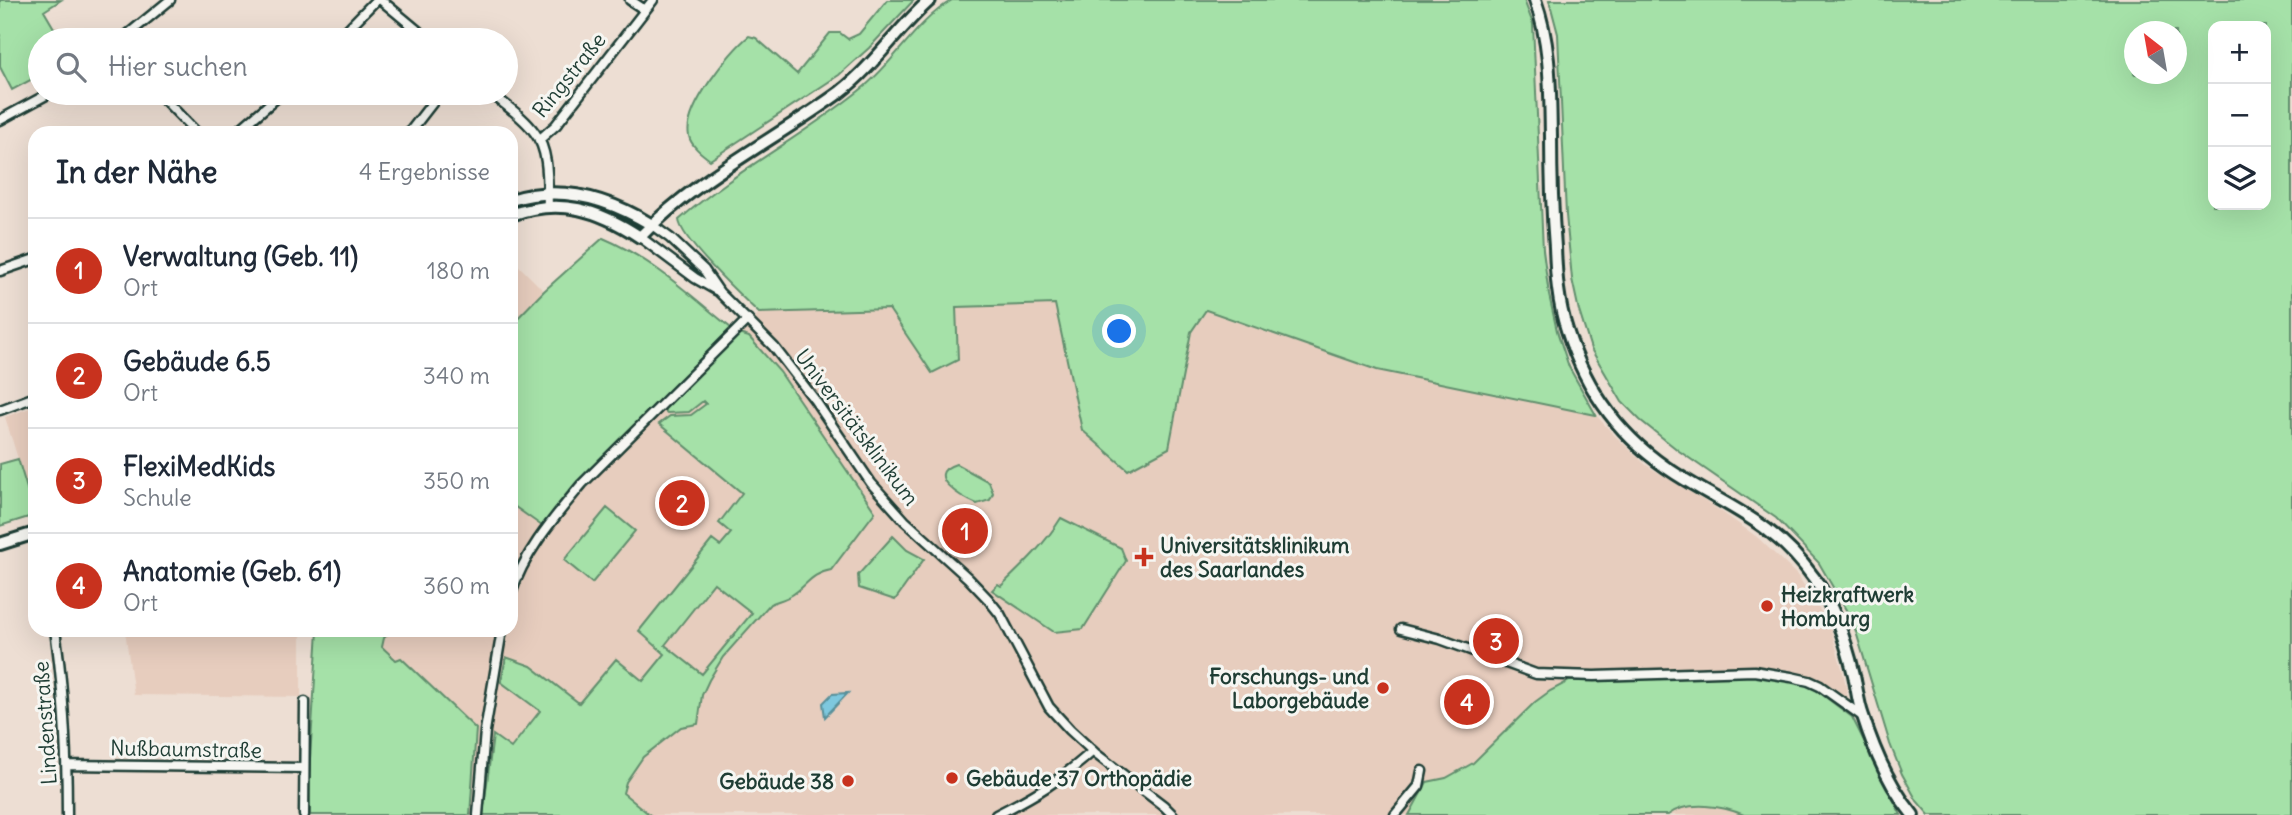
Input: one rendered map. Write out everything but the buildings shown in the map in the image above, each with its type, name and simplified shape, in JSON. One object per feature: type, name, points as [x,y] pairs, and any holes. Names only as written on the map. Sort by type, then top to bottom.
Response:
[{"type":"street","points":[[136,28],[170,0]]},
{"type":"street","points":[[350,28],[379,0],[414,28]]},
{"type":"street","points":[[630,0],[645,10]]},
{"type":"street","name":"Ringstraße","points":[[540,139],[556,125],[653,0]]},
{"type":"street","points":[[640,237],[715,174],[856,78],[930,0]]},
{"type":"street","points":[[1535,0],[1547,48],[1557,290],[1565,327],[1578,364],[1595,394],[1631,440],[1678,475],[1744,512],[1768,529],[1802,562],[1824,594],[1840,625],[1863,716],[1889,778],[1913,815]]},
{"type":"street","points":[[0,120],[28,105]]},
{"type":"street","points":[[170,105],[190,126]]},
{"type":"street","points":[[244,126],[268,105]]},
{"type":"street","points":[[415,126],[431,105]]},
{"type":"street","points":[[505,105],[540,139],[545,158],[548,207]]},
{"type":"street","points":[[518,198],[547,192],[574,194],[603,200],[631,212],[670,238],[704,270],[719,292]]},
{"type":"street","points":[[518,213],[548,207],[598,213],[614,220],[719,292]]},
{"type":"street","points":[[0,271],[28,261]]},
{"type":"street","name":"Universitätsklinikum","points":[[719,292],[748,319],[796,374],[872,483],[915,531],[988,599],[1000,614],[1044,700],[1070,730],[1173,815]]},
{"type":"street","points":[[518,578],[527,558],[559,512],[590,477],[748,319]]},
{"type":"street","points":[[0,410],[28,400]]},
{"type":"street","points":[[0,544],[28,535]]},
{"type":"street","points":[[1401,629],[1440,639],[1536,674],[1594,676],[1754,671],[1791,677],[1820,686],[1863,716]]},
{"type":"street","name":"Lindenstraße","points":[[56,637],[67,765],[67,815]]},
{"type":"street","points":[[478,815],[485,731],[501,637]]},
{"type":"street","points":[[304,815],[305,702]]},
{"type":"street","points":[[996,815],[1053,785],[1093,751]]},
{"type":"street","name":"Nußbaumstraße","points":[[67,765],[304,768]]},
{"type":"street","points":[[1395,815],[1419,786],[1422,771]]},
{"type":"shaded area","points":[[518,265],[544,291],[518,318]]},
{"type":"shaded area","name":"Universitätsklinikum des Saarlandes","points":[[1055,304],[1082,430],[1169,448],[1191,332],[1206,311],[1377,370],[1596,415],[1646,465],[1757,537],[1798,576],[1830,626],[1852,717],[1892,799],[1882,815],[470,815],[476,729],[382,647],[384,638],[518,637],[518,509],[542,526],[579,481],[731,328],[739,334],[759,313],[889,309],[958,360],[956,307]]},
{"type":"shaded area","points":[[28,409],[28,491],[5,417]]},
{"type":"shaded area","points":[[126,637],[301,637],[301,697],[134,695]]},
{"type":"green space","points":[[0,0],[61,0],[44,11],[54,28],[28,28],[28,81],[12,90],[0,67]]},
{"type":"green space","points":[[887,0],[914,0],[869,48],[839,75],[710,160],[694,146],[689,136],[689,125],[700,97],[730,55],[749,36],[756,38],[797,74],[830,33],[840,33],[848,39],[859,34]]},
{"type":"green space","points":[[952,0],[1524,0],[1533,24],[1543,250],[1549,295],[1569,367],[1596,415],[1377,370],[1206,310],[1191,332],[1169,448],[1128,470],[1082,430],[1055,304],[956,307],[958,360],[932,373],[889,309],[759,313],[701,254],[682,229],[679,220],[724,184],[865,86],[928,19]]},
{"type":"green space","points":[[1549,0],[2292,0],[2292,815],[1929,815],[1917,801],[1902,774],[1890,744],[1853,622],[1819,563],[1776,518],[1679,451],[1622,402],[1591,349],[1579,311],[1572,279],[1566,215],[1558,34]]},
{"type":"green space","points":[[603,238],[654,267],[731,328],[579,481],[542,526],[518,509],[518,318]]},
{"type":"green space","points":[[739,334],[749,337],[780,372],[875,512],[831,570],[814,577],[790,596],[770,604],[723,657],[702,695],[698,724],[681,727],[643,757],[626,782],[623,793],[650,815],[483,815],[493,735],[511,748],[540,711],[501,682],[506,657],[531,666],[579,703],[616,659],[643,681],[665,654],[639,631],[712,540],[720,546],[731,533],[719,523],[742,493],[659,424],[670,416],[691,415],[706,404],[703,401],[689,412],[667,413],[663,409]],"holes":[[[714,583],[752,613],[702,674],[665,645]]]},
{"type":"green space","points":[[18,459],[28,492],[28,517],[0,526],[0,464]]},
{"type":"green space","points":[[956,464],[989,482],[993,493],[990,500],[977,504],[949,486],[943,474]]},
{"type":"green space","points":[[607,508],[635,531],[592,583],[564,560]]},
{"type":"green space","points":[[1061,518],[1121,548],[1126,561],[1083,629],[1054,632],[992,590],[998,584],[1001,586],[1026,562]]},
{"type":"green space","points":[[893,536],[907,550],[924,559],[895,600],[859,588],[858,575]]},
{"type":"green space","points":[[318,637],[385,637],[382,647],[396,660],[401,658],[476,729],[470,815],[310,815],[309,775]]},
{"type":"green space","points":[[1755,675],[1808,684],[1852,717],[1901,815],[1744,815],[1726,809],[1695,806],[1676,810],[1668,815],[1409,815],[1427,782],[1446,778],[1473,763],[1535,702],[1569,681]]},
{"type":"water","points":[[848,693],[825,717],[823,703],[832,694]]},
{"type":"place","name":"Gebäude 6.5","points":[[682,503]]},
{"type":"place","name":"Verwaltung (Geb. 11)","points":[[965,531]]},
{"type":"place","name":"Universitätsklinikum des Saarlandes","points":[[1144,557]]},
{"type":"place","name":"Heizkraftwerk Homburg","points":[[1767,606]]},
{"type":"place","name":"FlexiMedKids","points":[[1496,641]]},
{"type":"place","name":"Forschungs- und Laborgebäude","points":[[1383,688]]},
{"type":"place","name":"Anatomie (Geb. 61)","points":[[1467,702]]},
{"type":"place","name":"Gebäude 37 Orthopädie","points":[[952,778]]},
{"type":"place","name":"Gebäude 38","points":[[848,781]]}]
